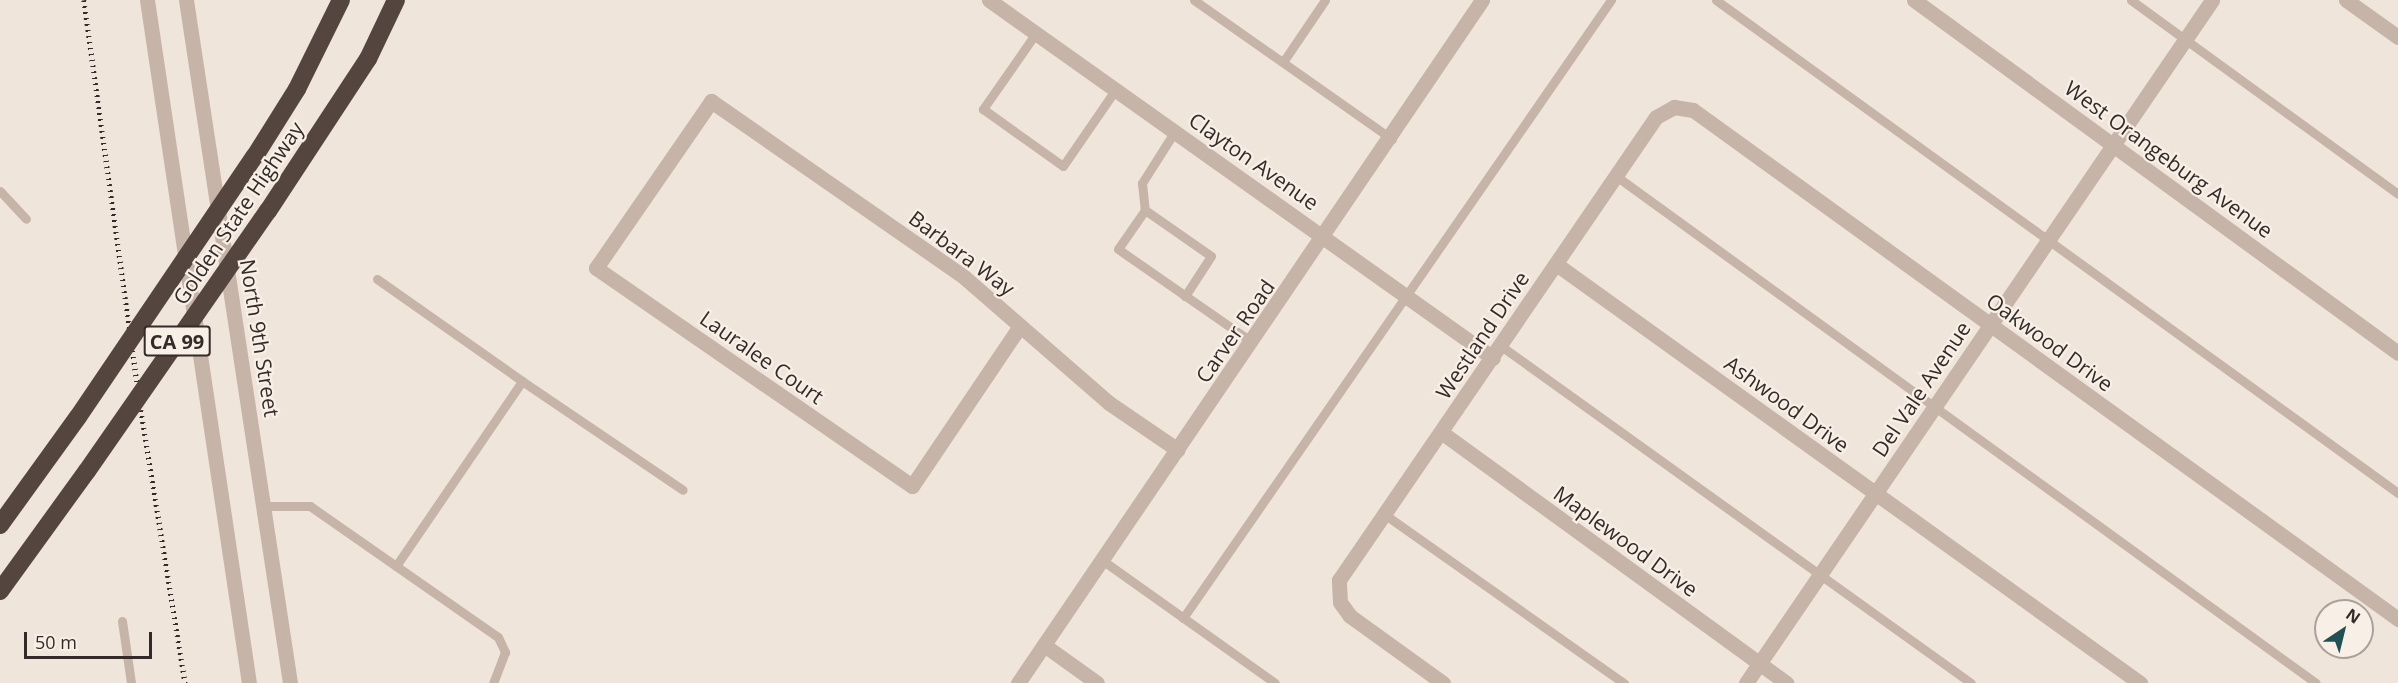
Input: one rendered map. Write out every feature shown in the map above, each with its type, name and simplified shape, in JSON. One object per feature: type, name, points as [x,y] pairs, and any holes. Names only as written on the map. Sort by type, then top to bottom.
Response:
[{"type":"highway","name":"Golden State Highway","points":[[0,525],[78,417],[255,156],[297,88],[341,0]]},
{"type":"highway","name":"Golden State Highway","points":[[0,591],[87,471],[268,211],[368,59],[396,0]]},
{"type":"street","points":[[147,0],[249,683]]},
{"type":"street","name":"North 9th Street","points":[[186,0],[290,683]]},
{"type":"street","name":"Clayton Avenue","points":[[989,0],[1404,294],[1497,352]]},
{"type":"street","name":"Carver Road","points":[[1018,683],[1392,139],[1482,0]]},
{"type":"street","name":"West Orangeburg Avenue","points":[[1914,0],[2398,353]]},
{"type":"street","name":"Del Vale Avenue","points":[[1746,683],[2112,143],[2212,0]]},
{"type":"street","points":[[2346,0],[2398,37]]},
{"type":"street","name":"Barbara Way","points":[[711,101],[964,276],[1109,403],[1178,450]]},
{"type":"street","name":"Lauralee Court","points":[[711,101],[596,268],[912,486],[1020,326]]},
{"type":"street","name":"Westland Drive","points":[[1443,683],[1350,616],[1339,595],[1344,572],[1656,117],[1674,107]]},
{"type":"street","name":"Oakwood Drive","points":[[1674,107],[1693,110],[2398,619]]},
{"type":"street","name":"Ashwood Drive","points":[[1556,264],[2140,683]]},
{"type":"street","name":"Maplewood Drive","points":[[1441,432],[1787,683]]},
{"type":"street","points":[[1044,645],[1097,683]]},
{"type":"lane","points":[[1194,0],[1392,139]]},
{"type":"lane","points":[[1282,62],[1325,0]]},
{"type":"lane","points":[[1183,618],[1404,294],[1611,0]]},
{"type":"lane","points":[[1716,0],[2049,238],[2398,493]]},
{"type":"lane","points":[[2131,0],[2398,194]]},
{"type":"lane","points":[[1036,33],[983,109],[1054,160],[1063,166],[1116,89]]},
{"type":"lane","points":[[1175,131],[1142,183],[1145,210],[1118,249],[1252,342]]},
{"type":"lane","points":[[1616,176],[1936,405],[2316,683]]},
{"type":"lane","points":[[0,191],[26,219]]},
{"type":"lane","points":[[1145,210],[1211,256],[1185,296]]},
{"type":"lane","points":[[377,279],[683,490]]},
{"type":"lane","points":[[1497,352],[1820,575],[1971,683]]},
{"type":"lane","points":[[396,566],[522,381]]},
{"type":"lane","points":[[264,507],[310,506],[498,637],[505,652],[493,683]]},
{"type":"lane","points":[[1384,514],[1624,683]]},
{"type":"lane","points":[[1102,560],[1275,683]]},
{"type":"lane","points":[[122,621],[130,683]]},
{"type":"railway","points":[[84,0],[141,410],[185,683]]}]
